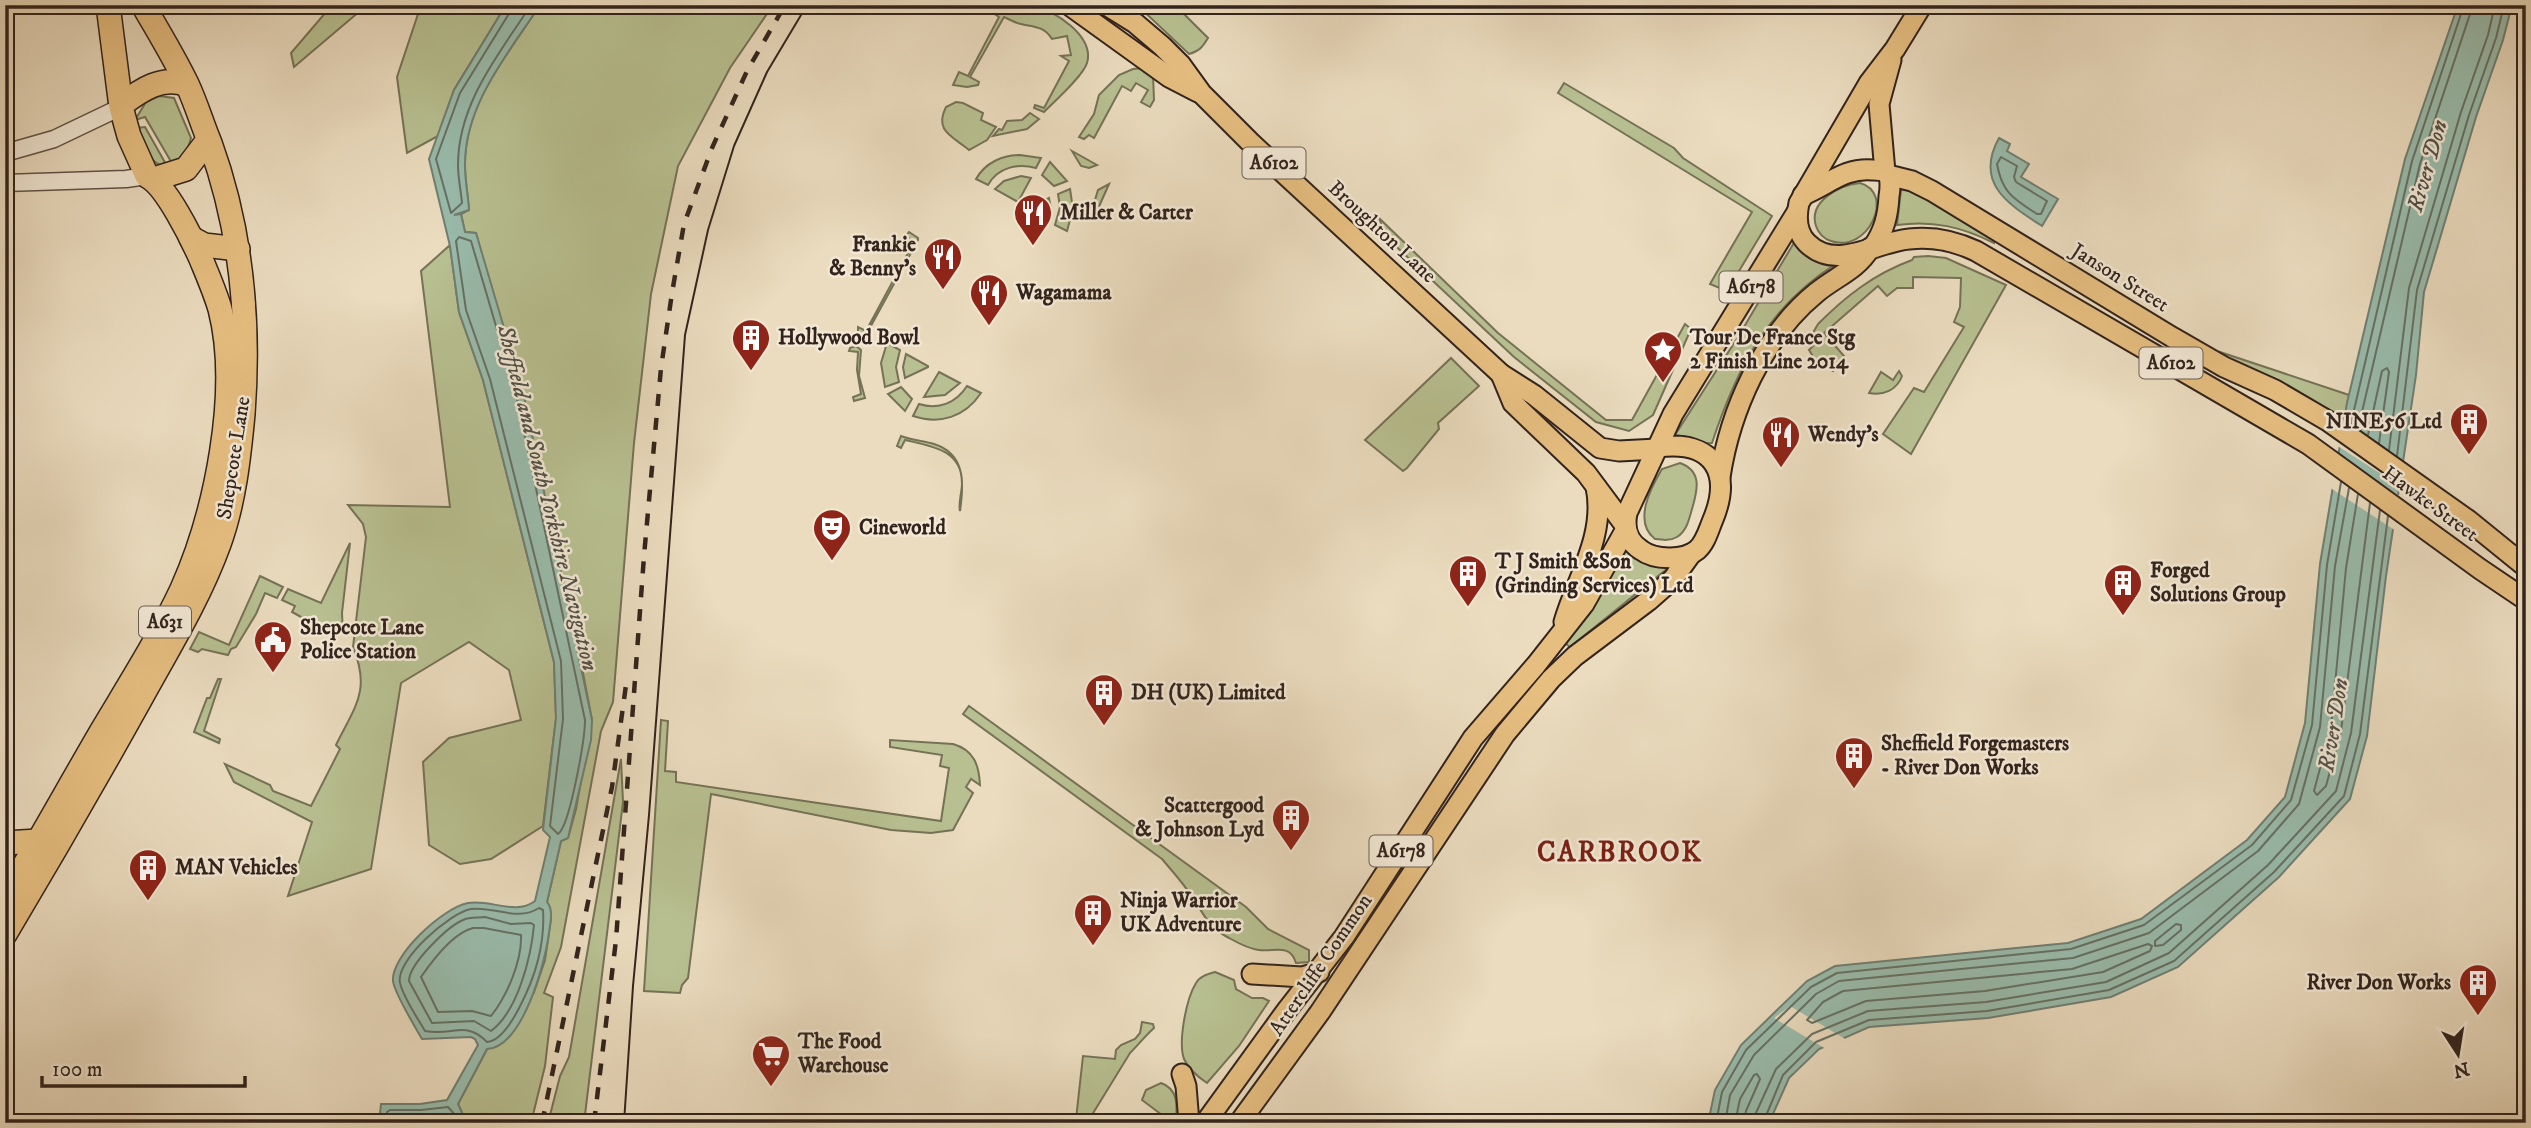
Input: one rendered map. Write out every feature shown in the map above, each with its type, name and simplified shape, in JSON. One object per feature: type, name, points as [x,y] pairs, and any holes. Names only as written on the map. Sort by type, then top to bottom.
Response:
[{"type":"highway","name":"Shepcote Lane","points":[[5,934],[38,841],[156,638],[186,578],[217,481],[225,418],[236,382],[220,310],[209,276],[176,211],[150,177],[129,136],[121,106],[108,5]]},
{"type":"highway","name":"Shepcote Lane","points":[[22,884],[177,635],[219,542],[230,506],[240,448],[236,382],[245,304],[238,248],[219,167],[187,85],[144,5]]},
{"type":"highway","points":[[121,106],[152,85],[174,82],[187,85]]},
{"type":"highway","points":[[150,177],[186,169],[208,140]]},
{"type":"highway","points":[[191,238],[204,245],[238,248]]},
{"type":"highway","points":[[5,843],[38,841]]},
{"type":"main road","name":"Broughton Lane","points":[[1069,5],[1169,77],[1202,94]]},
{"type":"main road","name":"A6178","points":[[1625,527],[1627,513],[1673,414],[1800,204],[1868,83],[1895,49],[1922,5]]},
{"type":"main road","name":"Broughton Lane","points":[[1110,8],[1135,23],[1162,46],[1181,65],[1202,94],[1501,374],[1534,395],[1600,448],[1619,451],[1657,448]]},
{"type":"main road","points":[[1110,8],[1121,27],[1117,39]]},
{"type":"main road","name":"A6178","points":[[1691,554],[1704,541],[1720,506],[1720,477],[1724,452],[1741,401],[1771,346],[1816,292],[1864,259],[1882,232],[1887,218],[1889,196],[1879,104],[1895,49]]},
{"type":"main road","name":"A6178","points":[[1800,204],[1844,172],[1864,169],[1887,173]]},
{"type":"main road","name":"Janson Street","points":[[1887,173],[1912,180],[2172,337],[2224,367],[2275,390],[2328,421]]},
{"type":"main road","points":[[1800,204],[1798,227],[1804,240],[1825,254],[1843,256],[1871,248]]},
{"type":"main road","name":"Hawke Street","points":[[1871,248],[1916,238],[1948,240],[1961,244],[2105,324],[2308,444],[2526,600]]},
{"type":"main road","name":"Broughton Lane","points":[[1501,374],[1513,402],[1595,483],[1625,527]]},
{"type":"main road","name":"Hawke Street","points":[[2328,421],[2468,520],[2526,567]]},
{"type":"main road","points":[[1657,448],[1677,445],[1695,448],[1710,459],[1720,477]]},
{"type":"main road","points":[[1559,637],[1599,521],[1595,483]]},
{"type":"main road","points":[[1625,527],[1636,546],[1653,556],[1670,558],[1691,554]]},
{"type":"main road","name":"Attercliffe Common","points":[[1205,1123],[1352,926],[1473,738],[1559,637],[1590,595],[1625,527]]},
{"type":"main road","name":"Attercliffe Common","points":[[1239,1123],[1298,1042],[1505,734],[1551,679],[1575,656],[1673,579],[1691,554]]},
{"type":"main road","points":[[1252,974],[1302,977],[1319,972]]},
{"type":"main road","points":[[1287,1010],[1293,1019],[1298,1042]]},
{"type":"main road","points":[[1182,1074],[1186,1086],[1189,1123]]},
{"type":"main road","points":[[1220,1100],[1234,1103],[1264,1091]]},
{"type":"street","points":[[5,153],[54,139],[121,106]]},
{"type":"street","points":[[5,183],[150,177]]},
{"type":"shaded area","points":[[1027,4],[1051,12],[1071,26],[1085,43],[1087,63],[1080,75],[1044,112],[1034,108],[1035,105],[1044,108],[1069,61],[1061,56],[1071,55],[1067,36],[1052,39],[1042,29],[1004,17],[970,77],[979,82],[978,85],[953,85],[959,72],[968,76],[999,17],[990,11],[993,5]]},
{"type":"shaded area","points":[[332,5],[367,5],[294,67],[291,53]]},
{"type":"shaded area","points":[[421,5],[506,5],[454,90],[438,136],[407,153],[397,77]]},
{"type":"shaded area","points":[[540,5],[773,5],[730,68],[678,166],[651,294],[634,443],[613,702],[601,731],[561,947],[544,993],[553,997],[545,1066],[531,1123],[463,1123],[458,1104],[487,1049],[510,1036],[534,992],[545,960],[551,919],[547,902],[561,841],[568,838],[576,809],[592,720],[518,388],[476,233],[465,232],[461,214],[469,210],[465,166],[472,122],[490,81]]},
{"type":"shaded area","points":[[1137,5],[1175,5],[1208,38],[1200,49],[1189,54]]},
{"type":"shaded area","points":[[1143,68],[1153,74],[1154,100],[1150,107],[1141,102],[1148,90],[1136,83],[1131,91],[1122,86],[1094,138],[1089,135],[1084,139],[1079,137],[1094,114],[1099,95],[1119,75]]},
{"type":"shaded area","points":[[1564,83],[1674,148],[1683,158],[1772,216],[1727,291],[1710,284],[1752,212],[1558,93]]},
{"type":"shaded area","points":[[159,96],[174,98],[191,138],[186,154],[173,165],[145,117],[135,120],[146,102]]},
{"type":"shaded area","points":[[956,102],[983,113],[981,120],[996,127],[987,140],[969,150],[951,137],[942,122],[946,107]]},
{"type":"shaded area","points":[[1030,113],[1039,119],[1027,129],[993,136],[999,129],[1002,130],[1007,121],[1022,120]]},
{"type":"shaded area","points":[[145,127],[167,166],[155,162],[147,153],[135,128]]},
{"type":"shaded area","points":[[1072,151],[1097,165],[1089,168],[1081,166]]},
{"type":"shaded area","points":[[1020,155],[1041,158],[1036,168],[1022,166],[1003,170],[988,185],[976,179],[984,168],[995,161]]},
{"type":"shaded area","points":[[1050,162],[1067,181],[1054,186],[1042,175]]},
{"type":"shaded area","points":[[1021,176],[1031,178],[1018,202],[995,189],[1004,181]]},
{"type":"shaded area","points":[[1860,183],[1871,189],[1876,198],[1873,221],[1856,239],[1844,243],[1826,239],[1816,226],[1815,217],[1821,202],[1835,191]]},
{"type":"shaded area","points":[[1109,184],[1097,211],[1092,210],[1098,190]]},
{"type":"shaded area","points":[[1070,189],[1073,209],[1067,231],[1055,225],[1060,207],[1058,194]]},
{"type":"shaded area","points":[[1907,189],[1920,194],[1995,240],[1994,243],[1947,226],[1923,223],[1897,225],[1901,190]]},
{"type":"shaded area","points":[[1049,198],[1049,218],[1029,208]]},
{"type":"shaded area","points":[[1379,218],[1498,333],[1606,420],[1632,420],[1685,324],[1691,329],[1653,415],[1629,431],[1596,422],[1514,357],[1386,237]]},
{"type":"shaded area","points":[[909,232],[918,240],[866,335],[858,334],[858,327],[866,331],[914,242],[906,236]]},
{"type":"shaded area","points":[[1795,241],[1834,265],[1811,282],[1772,321],[1743,366],[1712,443],[1675,435],[1738,337]]},
{"type":"shaded area","points":[[450,245],[459,312],[483,380],[554,662],[556,718],[543,826],[491,859],[460,864],[429,845],[423,762],[449,738],[521,720],[509,670],[469,642],[401,683],[371,869],[288,896],[312,822],[234,782],[225,764],[270,785],[273,791],[311,806],[340,749],[336,745],[361,687],[361,675],[353,647],[366,537],[363,524],[348,505],[450,507],[421,271]]},
{"type":"shaded area","points":[[1914,257],[1946,258],[2006,285],[1911,454],[1883,434],[1914,388],[1924,392],[1964,327],[1954,322],[1960,307],[1961,278],[1913,277],[1913,288],[1897,288],[1887,296],[1878,286],[1824,333],[1844,356],[1842,364],[1833,371],[1814,358],[1809,350],[1814,345],[1814,331],[1818,324],[1850,295]]},
{"type":"shaded area","points":[[887,343],[900,350],[896,367],[899,382],[885,387],[881,363]]},
{"type":"shaded area","points":[[856,346],[861,350],[859,376],[865,398],[854,401],[853,397],[861,394],[857,370],[858,352],[849,351]]},
{"type":"shaded area","points":[[906,354],[928,367],[905,378],[903,367]]},
{"type":"shaded area","points":[[2220,354],[2349,395],[2343,424]]},
{"type":"shaded area","points":[[1451,358],[1479,386],[1438,423],[1439,429],[1403,471],[1365,440]]},
{"type":"shaded area","points":[[1899,371],[1902,376],[1893,388],[1884,393],[1869,393],[1881,372],[1893,380]]},
{"type":"shaded area","points":[[939,372],[960,383],[945,395],[924,397]]},
{"type":"shaded area","points":[[967,386],[981,393],[960,413],[933,420],[913,416],[919,404],[946,404],[958,397]]},
{"type":"shaded area","points":[[901,387],[912,399],[905,411],[888,394]]},
{"type":"shaded area","points":[[901,436],[934,444],[952,455],[958,466],[943,451],[905,440],[901,448],[897,446]]},
{"type":"shaded area","points":[[1680,463],[1692,471],[1697,481],[1689,521],[1677,537],[1669,540],[1655,539],[1645,524],[1644,515],[1649,495],[1662,469]]},
{"type":"shaded area","points":[[350,543],[342,613],[343,634],[312,623],[292,612],[295,606],[282,600],[288,589],[321,603]]},
{"type":"shaded area","points":[[1627,547],[1673,564],[1570,647],[1566,644]]},
{"type":"shaded area","points":[[260,576],[283,587],[277,598],[265,593],[236,647],[231,649],[228,655],[190,649],[199,632],[229,645]]},
{"type":"shaded area","points":[[218,679],[221,679],[204,731],[220,739],[219,743],[194,732],[207,698],[210,698]]},
{"type":"shaded area","points":[[969,706],[1246,907],[1268,929],[1309,950],[1309,962],[1296,963],[1286,951],[1247,947],[1216,930],[1162,859],[963,714]]},
{"type":"shaded area","points":[[661,720],[668,721],[665,771],[676,772],[676,782],[941,821],[949,768],[940,766],[942,755],[890,747],[890,740],[953,744],[966,750],[974,759],[980,785],[971,779],[966,787],[973,793],[953,830],[931,833],[891,830],[711,794],[688,978],[680,993],[644,991]]},
{"type":"shaded area","points":[[621,759],[623,802],[584,1123],[548,1123],[560,1076],[569,1057]]},
{"type":"shaded area","points":[[1215,972],[1234,980],[1236,989],[1252,998],[1269,1001],[1239,1046],[1207,1083],[1188,1067],[1184,1059],[1183,1032],[1192,990],[1202,977]]},
{"type":"shaded area","points":[[1142,1022],[1153,1024],[1154,1028],[1130,1053],[1087,1123],[1067,1123],[1068,1119],[1076,1119],[1083,1056],[1115,1059],[1116,1050],[1140,1033]]},
{"type":"shaded area","points":[[1161,1083],[1174,1094],[1176,1123],[1169,1123],[1170,1121],[1142,1100],[1146,1090]]},
{"type":"water","points":[[506,5],[540,5],[502,61],[480,101],[467,144],[465,172],[469,210],[454,215],[461,214],[465,232],[476,233],[523,392],[592,720],[591,740],[568,838],[561,841],[547,902],[551,917],[543,964],[521,1019],[500,1045],[487,1049],[458,1104],[463,1123],[379,1123],[381,1104],[420,1104],[447,1100],[478,1045],[471,1037],[422,1039],[394,986],[395,970],[400,958],[433,923],[458,906],[477,902],[519,907],[535,901],[550,837],[543,830],[556,718],[554,662],[483,380],[459,312],[450,246],[429,159],[454,90]]},
{"type":"water","name":"River Don","points":[[2458,5],[2512,5],[2424,292],[2416,375],[2386,576],[2367,736],[2350,799],[2279,877],[2178,967],[2111,997],[1988,1018],[1869,1027],[1819,1049],[1789,1078],[1769,1123],[1708,1123],[1715,1090],[1741,1045],[1807,981],[1835,966],[2068,943],[2141,919],[2247,840],[2285,797],[2305,723],[2320,564],[2347,403],[2405,159]]},
{"type":"water","points":[[1999,138],[2010,144],[2007,151],[2029,164],[2021,177],[2058,199],[2042,226],[2017,209],[1998,191],[1990,168],[1992,154]]},
{"type":"pier","points":[[2340,422],[2406,465],[2403,488],[2336,445]]},
{"type":"pier","points":[[2335,452],[2401,497],[2396,531],[2329,487]]},
{"type":"pier","points":[[1790,1006],[1847,1040],[1826,1049],[1774,1018]]},
{"type":"tram line","points":[[624,1123],[685,335],[708,230],[734,146],[767,72],[807,5]]},
{"type":"railway","points":[[594,1123],[616,940],[644,556],[661,368],[672,293],[684,224],[712,148],[747,71],[785,5]]},
{"type":"railway","points":[[542,1123],[612,787],[626,685]]},
{"type":"place","name":"Miller & Carter","points":[[1033,247]]},
{"type":"place","name":"Frankie & Benny's","points":[[943,291]]},
{"type":"place","name":"Wagamama","points":[[989,327]]},
{"type":"place","name":"Hollywood Bowl","points":[[751,372]]},
{"type":"place","name":"Tour De France Stg 2 Finish Line 2014","points":[[1663,384]]},
{"type":"place","name":"NINE56 Ltd","points":[[2469,456]]},
{"type":"place","name":"Wendy's","points":[[1781,469]]},
{"type":"place","name":"Cineworld","points":[[832,562]]},
{"type":"place","name":"T J Smith &Son (Grinding Services) Ltd","points":[[1468,608]]},
{"type":"place","name":"Forged Solutions Group","points":[[2123,617]]},
{"type":"place","name":"Shepcote Lane Police Station","points":[[273,674]]},
{"type":"place","name":"DH (UK) Limited","points":[[1104,727]]},
{"type":"place","name":"Sheffield Forgemasters - River Don Works","points":[[1854,790]]},
{"type":"place","name":"Scattergood & Johnson Lyd","points":[[1291,852]]},
{"type":"place","name":"MAN Vehicles","points":[[148,902]]},
{"type":"place","name":"Ninja Warrior UK Adventure","points":[[1093,947]]},
{"type":"place","name":"River Don Works","points":[[2478,1017]]},
{"type":"place","name":"The Food Warehouse","points":[[771,1088]]},
{"type":"district","name":"CARBROOK","points":[[1620,852]]},
{"type":"water label","name":"Sheffield and South Yorkshire Navigation","points":[[547,498]]}]
